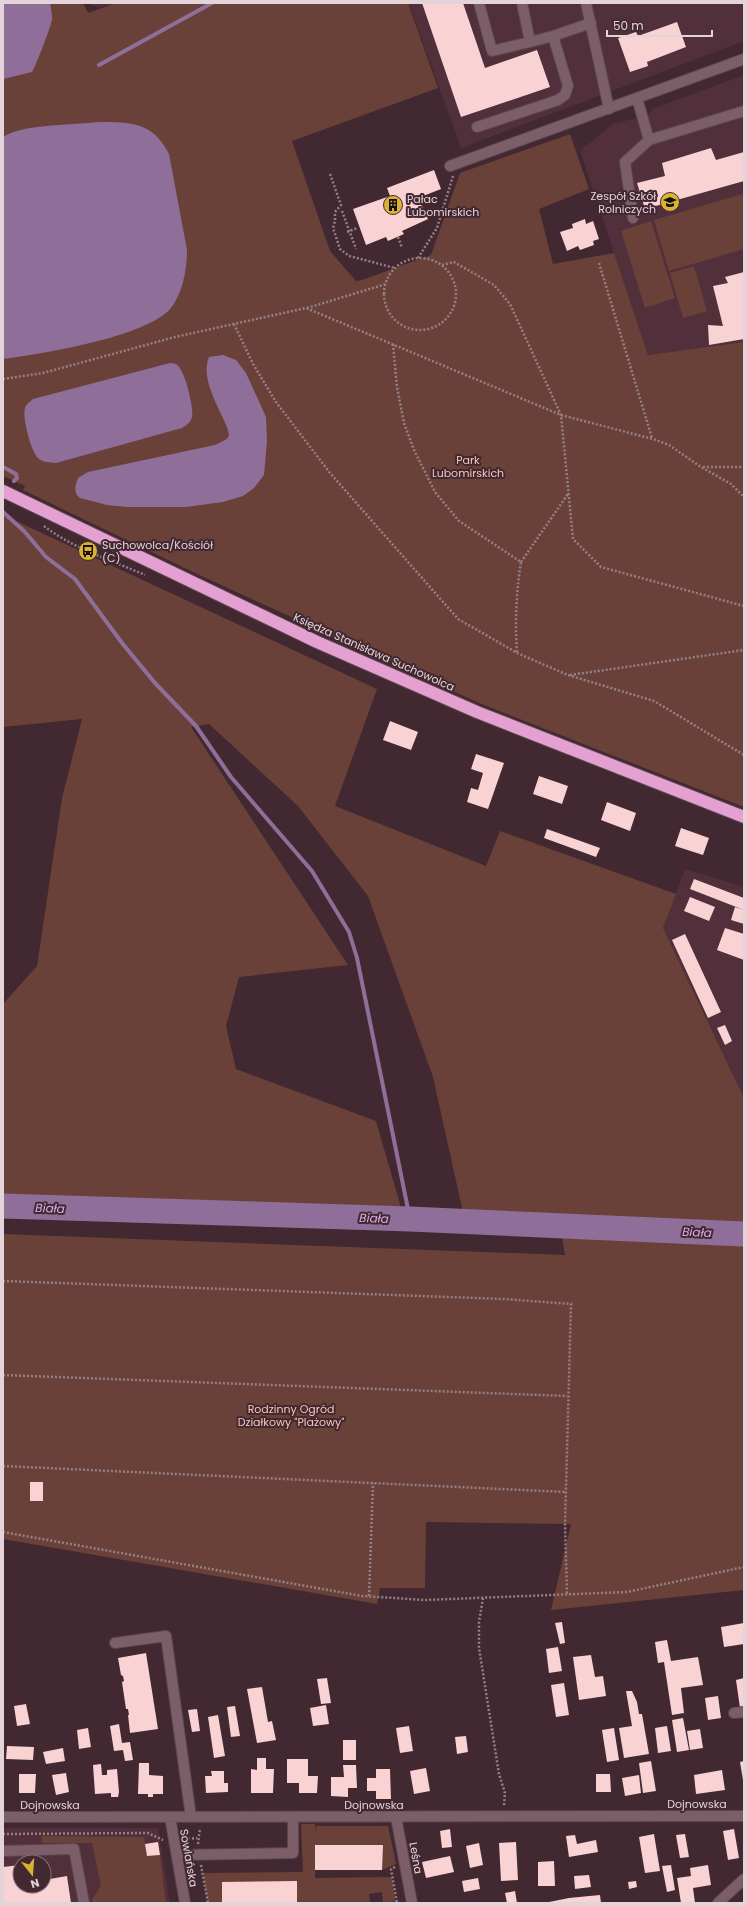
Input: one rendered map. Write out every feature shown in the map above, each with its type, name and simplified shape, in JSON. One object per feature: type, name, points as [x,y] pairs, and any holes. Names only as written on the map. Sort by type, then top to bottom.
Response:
[{"type":"highway","name":"Księdza Stanisława Suchowolca","points":[[3,491],[317,642],[477,712],[744,817]]},
{"type":"street","points":[[479,3],[492,51],[553,36],[591,23]]},
{"type":"street","points":[[522,3],[530,42]]},
{"type":"street","points":[[586,3],[609,108]]},
{"type":"street","points":[[477,127],[558,100],[565,95],[568,86],[553,36]]},
{"type":"street","points":[[450,166],[744,59]]},
{"type":"street","points":[[637,98],[649,140]]},
{"type":"street","points":[[633,218],[625,162],[649,140],[744,111]]},
{"type":"street","points":[[115,1643],[166,1636],[191,1817]]},
{"type":"street","name":"Dojnowska","points":[[3,1816],[744,1816]]},
{"type":"street","name":"Sowlańska","points":[[170,1817],[185,1903]]},
{"type":"street","points":[[177,1855],[293,1853],[292,1817]]},
{"type":"street","name":"Leśna","points":[[396,1817],[409,1903]]},
{"type":"street","points":[[3,1851],[74,1849],[84,1903]]},
{"type":"street","points":[[718,1903],[744,1879]]},
{"type":"path","points":[[418,258],[437,228],[454,178],[450,166]]},
{"type":"path","points":[[330,174],[341,205],[335,212],[336,221],[333,228],[340,249],[349,256],[395,268]]},
{"type":"path","points":[[342,211],[348,231],[356,249]]},
{"type":"path","points":[[348,231],[357,228]]},
{"type":"path","points":[[398,237],[402,248]]},
{"type":"path","points":[[418,258],[430,259],[442,265],[450,274],[456,286],[456,298],[453,310],[445,320],[435,327],[422,330],[410,329],[399,323],[390,314],[385,303],[384,290],[388,278],[395,268],[406,261],[418,258]]},
{"type":"path","points":[[442,265],[454,262],[494,285],[510,304],[561,415],[573,539],[601,567],[744,606]]},
{"type":"path","points":[[599,263],[653,439]]},
{"type":"path","points":[[4,379],[43,373],[175,337],[306,308],[386,284]]},
{"type":"path","points":[[306,308],[561,415],[653,439],[669,445],[701,467],[731,484],[744,497]]},
{"type":"path","points":[[234,324],[253,364],[276,402],[330,473],[458,619],[517,653],[568,675],[654,701],[744,756]]},
{"type":"path","points":[[393,344],[397,387],[404,423],[414,450],[435,492],[459,521],[521,562]]},
{"type":"path","points":[[701,467],[744,467]]},
{"type":"path","points":[[517,653],[515,626],[516,592],[521,562],[568,494]]},
{"type":"path","points":[[568,675],[744,650]]},
{"type":"path","points":[[3,1281],[504,1299],[571,1304],[567,1396],[567,1594]]},
{"type":"path","points":[[3,1375],[567,1396]]},
{"type":"path","points":[[3,1466],[566,1492]]},
{"type":"path","points":[[369,1596],[373,1483]]},
{"type":"path","points":[[3,1532],[369,1596],[425,1600],[627,1592],[744,1567]]},
{"type":"path","points":[[483,1598],[479,1622],[479,1648],[499,1774],[505,1793],[502,1817]]},
{"type":"path","points":[[3,1834],[148,1833],[164,1841]]},
{"type":"path","points":[[198,1838],[198,1848]]},
{"type":"path","points":[[201,1863],[208,1903]]},
{"type":"shaded area","points":[[3,3],[50,3],[52,19],[32,72],[3,79]]},
{"type":"shaded area","points":[[88,3],[116,3],[99,8]]},
{"type":"shaded area","points":[[409,3],[744,3],[744,41],[461,148]]},
{"type":"shaded area","name":"Zespół Szkół Rolniczych","points":[[744,75],[744,342],[648,355],[580,151],[613,124],[649,115],[652,109]]},
{"type":"shaded area","points":[[99,122],[121,122],[140,126],[156,136],[163,143],[169,154],[187,250],[185,272],[179,295],[171,308],[158,318],[140,328],[117,336],[67,348],[3,359],[3,137],[35,127]]},
{"type":"shaded area","points":[[223,355],[236,360],[246,373],[266,417],[267,441],[264,475],[254,488],[243,496],[223,502],[186,507],[127,507],[107,505],[80,498],[76,494],[75,489],[78,478],[88,472],[215,445],[227,439],[229,435],[227,427],[212,393],[207,374],[209,357]]},
{"type":"shaded area","points":[[170,363],[176,364],[179,367],[186,381],[192,406],[192,417],[186,426],[56,463],[42,461],[35,454],[28,434],[24,413],[26,405],[33,399]]},
{"type":"shaded area","points":[[685,869],[744,887],[744,1098],[663,928]]},
{"type":"shaded area","points":[[3,1828],[158,1828],[170,1903],[3,1903]]},
{"type":"green space","name":"Park Lubomirskich","points":[[3,3],[83,3],[88,13],[116,3],[408,3],[438,88],[292,141],[330,251],[356,281],[431,255],[460,173],[570,134],[589,189],[539,209],[553,264],[614,253],[648,355],[744,342],[744,807],[479,703],[195,573],[23,490],[25,486],[3,476]]},
{"type":"green space","points":[[742,194],[744,200],[744,249],[669,271],[654,220]]},
{"type":"green space","points":[[651,221],[675,298],[645,308],[621,231]]},
{"type":"green space","points":[[694,266],[707,311],[683,318],[670,273]]},
{"type":"green space","name":"Rodzinny Ogród Działkowy \"Plażowy\"","points":[[3,515],[377,689],[335,806],[486,866],[500,831],[676,894],[663,928],[744,1098],[744,1590],[551,1610],[571,1524],[426,1522],[425,1588],[380,1588],[377,1604],[3,1539],[3,1234],[565,1255],[559,1220],[464,1217],[433,1077],[368,896],[298,806],[209,724],[191,727],[348,965],[239,977],[226,1026],[236,1069],[376,1121],[404,1218],[3,1205],[3,1004],[37,966],[62,798],[82,719],[3,727]]},
{"type":"green space","points":[[301,1824],[315,1824],[315,1833],[316,1826],[388,1826],[396,1864],[382,1870],[382,1845],[315,1845],[315,1878],[392,1877],[395,1901],[383,1903],[382,1892],[369,1894],[370,1903],[297,1903],[297,1881],[222,1882],[222,1903],[208,1903],[203,1873],[303,1872]]},
{"type":"green space","points":[[42,1836],[144,1837],[147,1856],[160,1855],[166,1903],[93,1903],[92,1899],[101,1886],[92,1843],[42,1843]]},
{"type":"building","points":[[422,3],[463,3],[485,68],[537,50],[550,87],[461,117]]},
{"type":"building","points":[[677,22],[686,47],[647,62],[648,66],[630,72],[618,38],[636,32],[638,36]]},
{"type":"building","points":[[711,148],[716,160],[744,152],[744,181],[645,209],[637,183],[665,176],[662,163]]},
{"type":"building","name":"Pałac Lubomirskich","points":[[434,170],[441,189],[418,198],[428,219],[402,231],[404,234],[388,241],[386,237],[366,245],[353,209],[390,196],[387,188]]},
{"type":"building","points":[[585,219],[586,224],[593,221],[599,239],[593,241],[594,245],[580,250],[578,246],[567,251],[560,232],[573,228],[572,224]]},
{"type":"building","points":[[744,272],[744,339],[709,345],[708,325],[723,326],[713,286],[728,283],[725,277]]},
{"type":"building","points":[[390,721],[418,732],[411,750],[383,740]]},
{"type":"building","points":[[476,754],[504,763],[488,809],[467,802],[471,788],[478,790],[483,773],[471,769]]},
{"type":"building","points":[[539,776],[568,786],[562,804],[533,794]]},
{"type":"building","points":[[607,802],[636,813],[630,831],[601,820]]},
{"type":"building","points":[[681,828],[709,838],[703,855],[675,846]]},
{"type":"building","points":[[547,829],[600,848],[596,857],[544,838]]},
{"type":"building","points":[[694,879],[744,898],[744,910],[690,889]]},
{"type":"building","points":[[690,897],[715,907],[709,921],[684,911]]},
{"type":"building","points":[[735,907],[744,910],[744,924],[731,920]]},
{"type":"building","points":[[725,928],[744,934],[744,960],[717,950]]},
{"type":"building","points":[[685,934],[721,1012],[708,1018],[672,940]]},
{"type":"building","points":[[725,1025],[732,1041],[725,1045],[717,1028]]},
{"type":"building","points":[[30,1482],[43,1482],[43,1501],[30,1501]]},
{"type":"building","points":[[562,1622],[565,1643],[560,1644],[555,1623]]},
{"type":"building","points":[[744,1623],[744,1644],[724,1647],[721,1627]]},
{"type":"building","points":[[667,1640],[671,1661],[698,1657],[703,1685],[681,1688],[684,1713],[672,1715],[664,1662],[658,1663],[655,1642]]},
{"type":"building","points":[[558,1647],[562,1671],[549,1673],[546,1649]]},
{"type":"building","points":[[146,1653],[158,1729],[130,1733],[129,1715],[128,1709],[126,1709],[122,1682],[124,1681],[123,1676],[121,1675],[118,1658]]},
{"type":"building","points":[[591,1655],[595,1677],[603,1676],[606,1696],[579,1700],[573,1657]]},
{"type":"building","points":[[327,1678],[331,1703],[321,1704],[317,1679]]},
{"type":"building","points":[[744,1678],[744,1707],[740,1708],[736,1680]]},
{"type":"building","points":[[564,1683],[569,1715],[556,1717],[551,1685]]},
{"type":"building","points":[[262,1687],[268,1722],[272,1721],[276,1740],[257,1743],[247,1689]]},
{"type":"building","points":[[626,1691],[632,1691],[637,1702],[639,1714],[642,1714],[649,1754],[624,1758],[619,1728],[632,1726]]},
{"type":"building","points":[[718,1696],[721,1718],[708,1720],[705,1698]]},
{"type":"building","points":[[26,1704],[30,1724],[17,1726],[14,1706]]},
{"type":"building","points":[[326,1705],[329,1724],[313,1726],[310,1708]]},
{"type":"building","points":[[235,1706],[240,1736],[231,1737],[227,1707]]},
{"type":"building","points":[[197,1709],[200,1731],[192,1732],[188,1710]]},
{"type":"building","points":[[218,1715],[225,1756],[214,1758],[208,1717]]},
{"type":"building","points":[[683,1718],[689,1750],[677,1752],[672,1720]]},
{"type":"building","points":[[119,1724],[122,1743],[130,1742],[133,1760],[125,1761],[123,1750],[114,1751],[110,1726]]},
{"type":"building","points":[[409,1726],[413,1751],[400,1753],[396,1728]]},
{"type":"building","points":[[667,1726],[671,1751],[658,1753],[655,1728]]},
{"type":"building","points":[[88,1728],[91,1747],[79,1749],[77,1730]]},
{"type":"building","points":[[614,1728],[619,1760],[607,1762],[602,1730]]},
{"type":"building","points":[[700,1729],[703,1748],[690,1750],[687,1731]]},
{"type":"building","points":[[466,1736],[468,1752],[457,1754],[455,1737]]},
{"type":"building","points":[[343,1740],[356,1740],[356,1760],[343,1760]]},
{"type":"building","points":[[7,1746],[34,1747],[33,1760],[6,1759]]},
{"type":"building","points":[[63,1748],[65,1761],[46,1764],[43,1752]]},
{"type":"building","points":[[257,1758],[266,1758],[266,1769],[274,1769],[273,1793],[251,1793],[251,1769],[257,1770]]},
{"type":"building","points":[[287,1759],[308,1759],[308,1776],[318,1776],[317,1793],[299,1793],[299,1783],[287,1783]]},
{"type":"building","points":[[651,1761],[656,1791],[643,1793],[639,1763]]},
{"type":"building","points":[[744,1761],[744,1780],[743,1780],[740,1762]]},
{"type":"building","points":[[139,1763],[149,1763],[149,1775],[163,1776],[163,1794],[153,1794],[153,1797],[148,1797],[148,1794],[138,1794]]},
{"type":"building","points":[[101,1764],[102,1775],[107,1775],[107,1770],[117,1769],[118,1797],[111,1797],[111,1793],[95,1794],[93,1765]]},
{"type":"building","points":[[343,1765],[356,1765],[357,1788],[348,1788],[348,1797],[331,1796],[331,1777],[344,1777]]},
{"type":"building","points":[[426,1768],[430,1791],[414,1794],[410,1771]]},
{"type":"building","points":[[376,1769],[390,1769],[391,1799],[376,1799],[376,1791],[367,1791],[367,1778],[376,1778]]},
{"type":"building","points":[[722,1770],[725,1790],[696,1794],[694,1775]]},
{"type":"building","points":[[211,1771],[224,1771],[224,1783],[228,1783],[228,1792],[206,1793],[205,1776],[212,1776]]},
{"type":"building","points":[[66,1773],[69,1792],[56,1795],[52,1775]]},
{"type":"building","points":[[19,1774],[36,1774],[35,1793],[19,1793]]},
{"type":"building","points":[[596,1774],[610,1774],[611,1792],[596,1792]]},
{"type":"building","points":[[639,1775],[641,1793],[625,1796],[622,1778]]},
{"type":"building","points":[[450,1829],[452,1847],[442,1848],[440,1831]]},
{"type":"building","points":[[734,1829],[739,1858],[728,1860],[723,1831]]},
{"type":"building","points":[[654,1834],[660,1871],[645,1873],[639,1837]]},
{"type":"building","points":[[685,1834],[689,1857],[680,1858],[676,1835]]},
{"type":"building","points":[[575,1835],[577,1844],[596,1840],[598,1852],[569,1857],[566,1836]]},
{"type":"building","points":[[158,1842],[160,1855],[147,1856],[145,1844]]},
{"type":"building","points":[[516,1842],[518,1880],[501,1881],[499,1843]]},
{"type":"building","points":[[479,1843],[483,1865],[470,1868],[466,1846]]},
{"type":"building","points":[[315,1845],[383,1845],[382,1870],[315,1870]]},
{"type":"building","points":[[450,1856],[454,1872],[426,1878],[422,1862]]},
{"type":"building","points":[[554,1861],[555,1886],[538,1886],[538,1862]]},
{"type":"building","points":[[671,1865],[675,1890],[667,1892],[662,1866]]},
{"type":"building","points":[[708,1865],[711,1885],[693,1888],[695,1903],[681,1903],[677,1878],[691,1876],[690,1868]]},
{"type":"building","points":[[12,1866],[12,1894],[52,1894],[52,1879],[67,1876],[71,1903],[3,1903],[3,1867]]},
{"type":"building","points":[[589,1875],[591,1887],[575,1889],[574,1876]]},
{"type":"building","points":[[478,1878],[480,1889],[464,1892],[462,1881]]},
{"type":"building","points":[[297,1881],[297,1903],[222,1903],[222,1882]]},
{"type":"building","points":[[636,1881],[637,1887],[629,1889],[628,1882]]},
{"type":"building","points":[[515,1891],[517,1903],[507,1903],[505,1893]]},
{"type":"building","points":[[600,1895],[601,1903],[544,1903],[569,1898]]},
{"type":"waterway","points":[[99,65],[212,3]]},
{"type":"waterway","points":[[3,467],[16,474],[17,478],[14,481]]},
{"type":"waterway","points":[[3,512],[24,531],[46,557],[75,579],[122,643],[155,683],[196,726],[231,777],[312,871],[349,932],[357,958],[410,1219]]},
{"type":"waterway","name":"Biała","points":[[3,1206],[410,1219],[744,1234]]},
{"type":"place","name":"Zespół Szkół Rolniczych","points":[[670,202]]},
{"type":"place","name":"Pałac Lubomirskich","points":[[393,205]]},
{"type":"place","name":"Suchowolca/Kościół (C)","points":[[88,551]]}]
